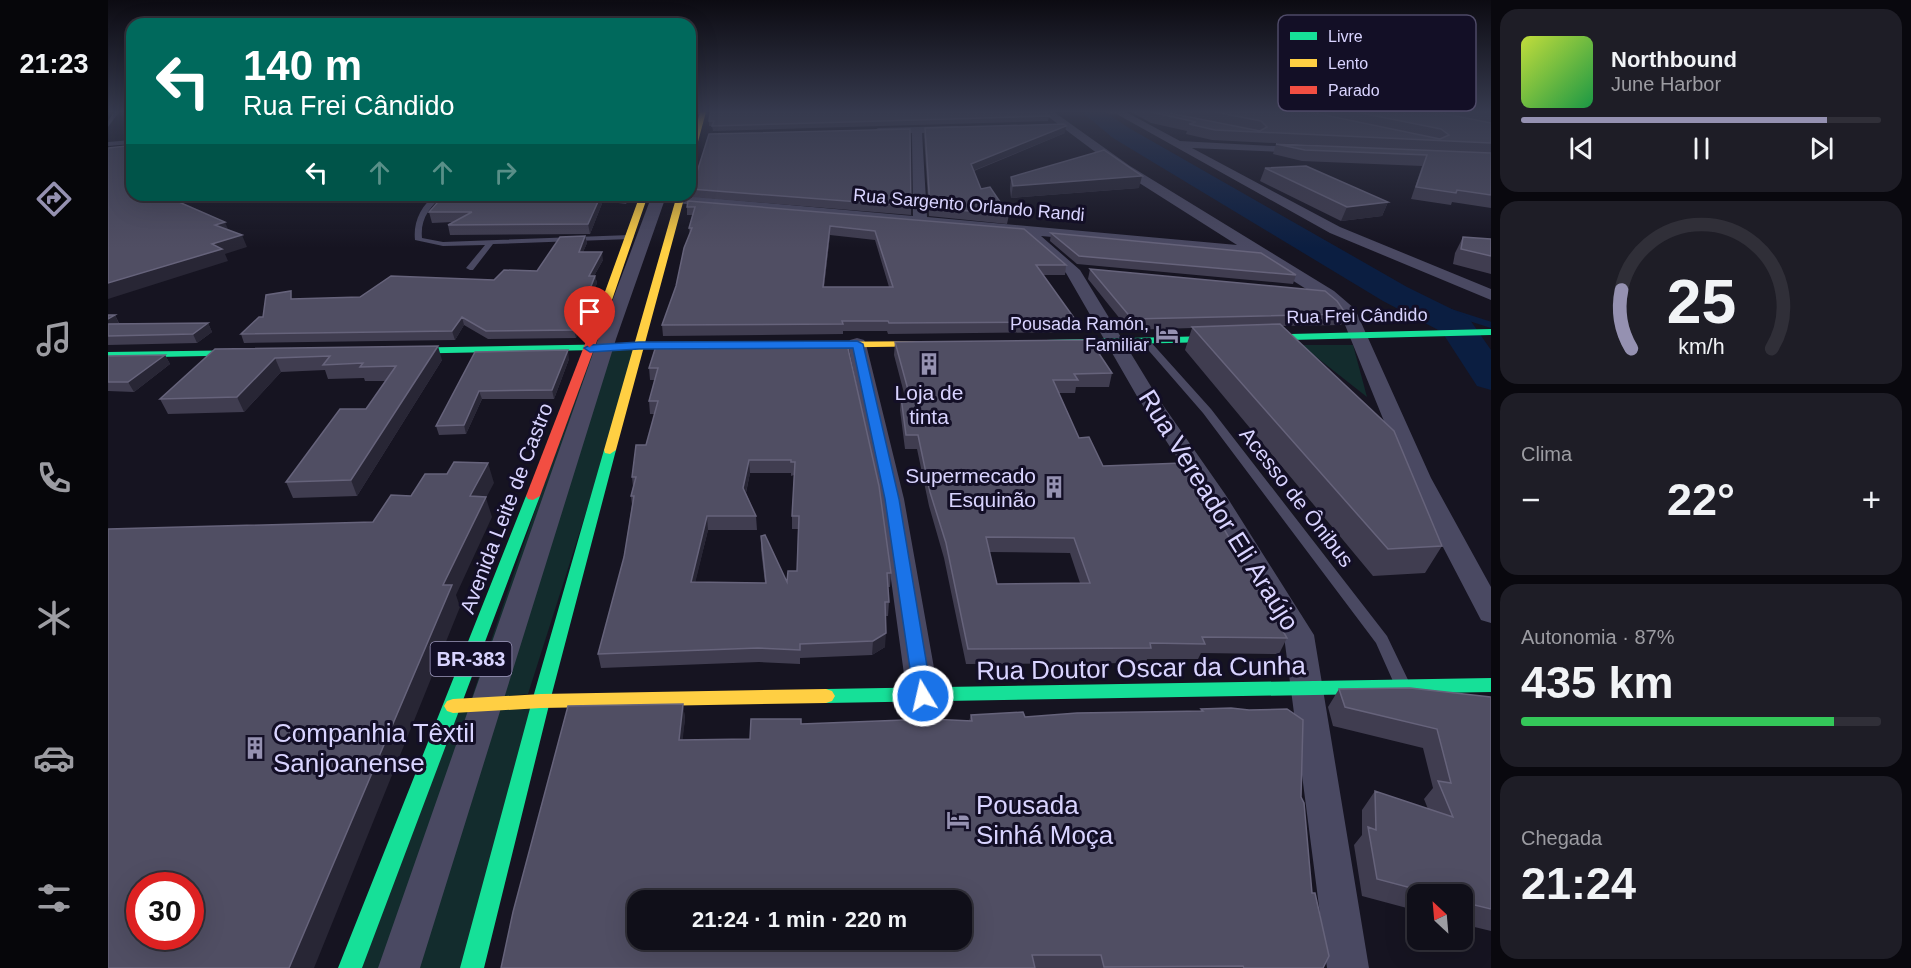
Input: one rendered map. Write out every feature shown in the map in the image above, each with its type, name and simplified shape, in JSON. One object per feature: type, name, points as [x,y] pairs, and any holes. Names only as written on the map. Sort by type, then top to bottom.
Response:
[{"type":"main road","name":"Avenida Leite de Castro","points":[[350,968],[597,348],[630,237],[659,201]]},
{"type":"main road","points":[[472,968],[541,701],[639,346],[661,201]]},
{"type":"main road","name":"Rua Frei Cândido","points":[[1027,344],[1146,342],[1359,333],[1491,332]]},
{"type":"main road","points":[[788,345],[959,344]]},
{"type":"main road","points":[[378,351],[754,345]]},
{"type":"main road","points":[[108,355],[272,352]]},
{"type":"main road","name":"Rua Doutor Oscar da Cunha","points":[[453,706],[541,701],[1491,685]]},
{"type":"street","points":[[918,157],[919,221]]},
{"type":"street","points":[[1109,157],[1328,295],[1349,313],[1419,478],[1491,613]]},
{"type":"street","points":[[1200,157],[1335,230],[1491,295]]},
{"type":"street","points":[[399,968],[488,704],[597,348],[660,201]]},
{"type":"street","name":"Rua Sargento Orlando Randi","points":[[695,201],[1258,253]]},
{"type":"street","name":"Rua Vereador Eli Araújo","points":[[1028,231],[1072,270],[1148,398],[1213,494],[1299,635],[1309,688],[1348,968]]},
{"type":"street","points":[[1407,261],[1491,282]]},
{"type":"street","points":[[1072,270],[1096,272]]},
{"type":"street","points":[[1293,292],[1328,295]]},
{"type":"street","points":[[1279,336],[1303,361]]},
{"type":"street","points":[[857,344],[892,499],[923,696]]},
{"type":"street","points":[[1378,436],[1419,478]]},
{"type":"lane","points":[[433,201],[424,213],[417,231],[419,240],[442,244],[630,237]]},
{"type":"lane","points":[[470,268],[491,242]]},
{"type":"lane","name":"Acesso de Ônibus","points":[[1146,342],[1207,411],[1376,631],[1402,685]]},
{"type":"green space","points":[[1301,345],[1353,345],[1367,397]]},
{"type":"green space","points":[[639,346],[528,694],[471,700],[590,348]]},
{"type":"green space","points":[[541,701],[466,968],[350,968],[453,706]]},
{"type":"building","points":[[108,157],[126,157],[126,201],[177,201],[225,222],[215,225],[242,235],[212,244],[222,249],[108,283]]},
{"type":"building","points":[[702,157],[910,157],[911,206],[696,189],[697,172]]},
{"type":"building","points":[[927,157],[988,157],[971,164],[981,189],[990,187],[1009,215],[930,207]]},
{"type":"building","points":[[1079,157],[1114,157],[1142,176],[1013,186],[1011,177]]},
{"type":"building","points":[[1426,157],[1491,157],[1491,195],[1416,187]]},
{"type":"building","points":[[1306,166],[1388,202],[1347,207],[1265,168]]},
{"type":"building","points":[[439,201],[598,201],[588,224],[448,225],[472,212],[429,212]]},
{"type":"building","points":[[688,201],[1024,229],[1066,265],[1036,265],[1077,322],[842,321],[843,324],[662,325],[676,286],[684,248],[692,228],[689,228],[695,207],[687,207]],"holes":[[[830,226],[875,231],[893,287],[823,287]]]},
{"type":"building","points":[[1051,233],[1261,253],[1296,275],[1079,256]]},
{"type":"building","points":[[585,236],[579,252],[602,252],[589,276],[595,276],[574,330],[486,331],[462,317],[452,331],[241,334],[259,317],[263,317],[266,295],[291,291],[291,299],[360,297],[391,276],[494,280],[504,270],[537,271],[560,237]]},
{"type":"building","points":[[1463,237],[1491,239],[1491,256],[1461,249]]},
{"type":"building","points":[[1090,269],[1325,291],[1337,301],[1346,314],[1132,319]]},
{"type":"building","points":[[208,323],[193,334],[108,336],[108,324]]},
{"type":"building","points":[[1280,324],[1394,431],[1442,546],[1388,549],[1192,327]]},
{"type":"building","points":[[1090,340],[1112,373],[1074,374],[1078,380],[1053,380],[1079,438],[1089,437],[1103,466],[1182,463],[1213,510],[1287,638],[1202,637],[1205,644],[1150,643],[1151,648],[968,649],[946,543],[930,492],[918,435],[906,435],[901,397],[910,397],[895,342]],"holes":[[[986,537],[1074,538],[1090,583],[997,584]]]},
{"type":"building","points":[[847,344],[879,486],[891,573],[887,573],[889,602],[885,602],[886,633],[873,641],[800,644],[800,650],[758,648],[598,654],[624,557],[634,496],[631,496],[636,477],[632,477],[636,445],[646,445],[658,401],[649,401],[658,368],[649,368],[656,346]],"holes":[[[749,460],[791,460],[795,462],[792,516],[799,516],[797,571],[788,571],[787,582],[765,535],[761,536],[766,583],[691,582],[707,516],[756,516],[743,488]]]},
{"type":"building","points":[[438,346],[351,480],[286,482],[340,409],[366,409],[396,366],[360,367],[363,363],[323,365],[330,356],[275,358],[237,397],[160,399],[215,349]]},
{"type":"building","points":[[568,350],[552,390],[479,391],[464,425],[436,426],[475,352]]},
{"type":"building","points":[[165,355],[128,382],[108,382],[108,356]]},
{"type":"building","name":"Companhia Têxtil Sanjoanense","points":[[454,462],[488,463],[470,496],[486,497],[443,585],[452,585],[289,968],[108,968],[108,529],[373,522],[391,495],[411,496],[425,474],[447,474]]},
{"type":"building","points":[[1410,688],[1491,697],[1491,909],[1473,905],[1473,884],[1407,884],[1407,887],[1377,879],[1368,827],[1376,830],[1375,791],[1453,817],[1438,781],[1451,783],[1437,729],[1345,707],[1339,689]]},
{"type":"building","points":[[683,704],[679,740],[750,739],[751,719],[801,719],[801,724],[930,719],[972,721],[971,715],[1023,712],[1025,717],[1231,708],[1287,709],[1303,720],[1301,797],[1304,803],[1312,893],[1315,893],[1329,956],[1323,968],[1104,967],[1101,955],[1032,955],[1035,968],[501,968],[513,912],[568,706]]},
{"type":"waterway","points":[[1162,157],[1395,294],[1455,325],[1491,378]]},
{"type":"waterway","points":[[1395,294],[1491,325]]},
{"type":"traffic: fast","points":[[1046,343],[1491,332]]},
{"type":"traffic: fast","points":[[590,348],[742,345]]},
{"type":"traffic: fast","points":[[395,351],[590,348]]},
{"type":"traffic: fast","points":[[108,355],[256,353]]},
{"type":"traffic: fast","points":[[472,968],[541,701],[610,450]]},
{"type":"traffic: fast","points":[[350,968],[533,496]]},
{"type":"traffic: fast","points":[[826,696],[1491,685]]},
{"type":"traffic: slow","points":[[607,300],[642,201]]},
{"type":"traffic: slow","points":[[610,450],[679,201]]},
{"type":"traffic: slow","points":[[803,345],[940,344]]},
{"type":"traffic: slow","points":[[453,706],[541,701],[826,696]]},
{"type":"traffic: jam","points":[[533,496],[607,300]]},
{"type":"place","name":"Pousada Ramón, Familiar","points":[[1167,334]]},
{"type":"place","name":"Loja de tinta","points":[[929,364]]},
{"type":"place","name":"Supermecado Esquinão","points":[[1054,487]]},
{"type":"place","name":"Companhia Têxtil Sanjoanense","points":[[255,748]]},
{"type":"place","name":"Pousada Sinhá Moça","points":[[958,820]]},
{"type":"route","points":[[590,348],[857,344],[892,499],[923,696]]}]
